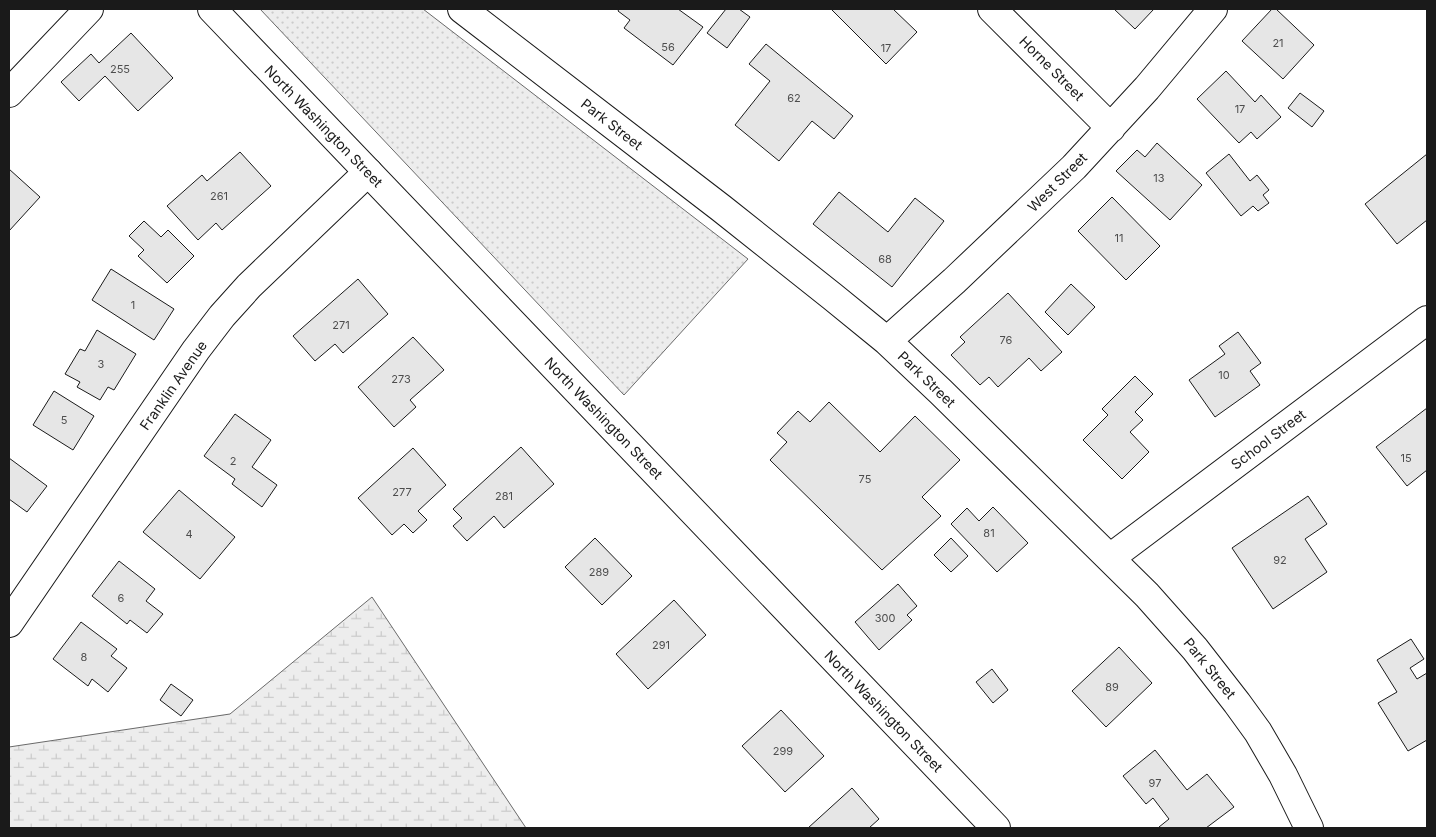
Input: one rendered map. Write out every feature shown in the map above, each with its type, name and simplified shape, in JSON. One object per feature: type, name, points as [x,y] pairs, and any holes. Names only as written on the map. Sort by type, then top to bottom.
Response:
[{"type":"street","points":[[9,93],[90,9]]},
{"type":"street","name":"North Washington Street","points":[[212,9],[996,828]]},
{"type":"street","name":"Park Street","points":[[462,9],[735,219],[887,341],[1110,558],[1167,616],[1195,648],[1238,702],[1272,754],[1309,828]]},
{"type":"street","name":"Horne Street","points":[[992,9],[1111,128]]},
{"type":"street","name":"West Street","points":[[887,341],[1046,195],[1147,88],[1213,9]]},
{"type":"street","name":"Franklin Avenue","points":[[9,623],[196,350],[222,316],[248,286],[368,172]]},
{"type":"street","name":"School Street","points":[[1110,558],[1427,320]]},
{"type":"green space","points":[[260,9],[423,9],[748,259],[624,395]]},
{"type":"green space","points":[[372,597],[526,828],[9,828],[9,747],[230,714]]},
{"type":"building","points":[[619,9],[678,9],[703,27],[673,65],[624,28],[630,20],[618,11]]},
{"type":"building","points":[[726,9],[739,9],[750,17],[727,48],[707,33]]},
{"type":"building","points":[[831,9],[893,9],[917,32],[886,64]]},
{"type":"building","points":[[1114,9],[1154,9],[1135,29]]},
{"type":"building","points":[[1272,9],[1276,9],[1314,45],[1283,79],[1242,41]]},
{"type":"building","points":[[131,33],[173,78],[138,111],[105,76],[79,101],[61,82],[91,54],[99,63]]},
{"type":"building","points":[[766,44],[853,116],[834,139],[812,121],[779,161],[735,125],[770,81],[749,64]]},
{"type":"building","points":[[1226,71],[1255,102],[1261,95],[1281,117],[1257,139],[1251,132],[1239,143],[1197,99]]},
{"type":"building","points":[[1300,93],[1324,111],[1312,127],[1288,108]]},
{"type":"building","points":[[1157,143],[1202,185],[1170,220],[1116,171],[1137,150],[1145,157]]},
{"type":"building","points":[[240,152],[271,186],[222,230],[216,223],[198,240],[167,206],[202,175],[207,181]]},
{"type":"building","points":[[1229,154],[1250,181],[1257,175],[1269,190],[1263,195],[1269,203],[1258,211],[1253,206],[1241,216],[1206,173]]},
{"type":"building","points":[[1427,154],[1427,220],[1397,244],[1365,204]]},
{"type":"building","points":[[9,169],[40,197],[9,231]]},
{"type":"building","points":[[839,192],[888,232],[915,198],[944,221],[892,287],[813,224]]},
{"type":"building","points":[[1112,197],[1160,246],[1126,280],[1078,231]]},
{"type":"building","points":[[144,221],[161,237],[168,230],[194,256],[167,283],[138,256],[144,250],[129,236]]},
{"type":"building","points":[[111,269],[174,309],[154,340],[92,300]]},
{"type":"building","points":[[358,279],[388,314],[343,353],[335,344],[315,361],[293,336]]},
{"type":"building","points":[[1071,284],[1095,307],[1068,335],[1045,312]]},
{"type":"building","points":[[1008,293],[1062,352],[1041,371],[1029,358],[998,387],[989,377],[980,385],[951,355],[965,342],[960,337]]},
{"type":"building","points":[[97,330],[136,354],[114,390],[108,387],[100,400],[77,387],[80,382],[65,374],[80,349],[85,351]]},
{"type":"building","points":[[1238,332],[1261,363],[1250,371],[1260,385],[1215,417],[1189,380],[1225,354],[1219,346]]},
{"type":"building","points":[[413,337],[444,370],[410,400],[416,407],[394,427],[358,387]]},
{"type":"building","points":[[1135,376],[1153,394],[1135,412],[1143,420],[1130,432],[1149,452],[1122,479],[1083,440],[1108,415],[1102,409]]},
{"type":"building","points":[[54,391],[94,416],[73,450],[33,425]]},
{"type":"building","points":[[829,402],[880,452],[915,416],[960,460],[922,497],[941,516],[882,570],[770,460],[787,442],[777,433],[798,411],[810,422]]},
{"type":"building","points":[[1427,408],[1427,470],[1407,486],[1376,447]]},
{"type":"building","points":[[235,414],[271,440],[252,467],[277,485],[262,507],[232,484],[235,479],[204,456]]},
{"type":"building","points":[[521,447],[554,484],[504,528],[494,516],[467,541],[453,526],[462,518],[453,509]]},
{"type":"building","points":[[413,448],[446,485],[418,511],[427,520],[413,533],[404,524],[392,535],[358,498]]},
{"type":"building","points":[[9,458],[47,486],[27,512],[9,499]]},
{"type":"building","points":[[179,490],[235,537],[200,579],[143,532]]},
{"type":"building","points":[[1308,496],[1327,524],[1305,539],[1327,572],[1273,609],[1232,548]]},
{"type":"building","points":[[993,507],[1028,543],[997,572],[951,524],[967,508],[979,521]]},
{"type":"building","points":[[595,538],[632,576],[602,605],[565,567]]},
{"type":"building","points":[[951,538],[968,556],[951,572],[934,555]]},
{"type":"building","points":[[119,561],[155,589],[146,601],[163,614],[147,633],[130,620],[127,624],[92,596]]},
{"type":"building","points":[[898,584],[917,606],[907,615],[912,620],[879,650],[855,622]]},
{"type":"building","points":[[674,600],[706,635],[648,689],[616,654]]},
{"type":"building","points":[[81,622],[117,649],[111,656],[127,668],[108,692],[92,679],[88,686],[53,659]]},
{"type":"building","points":[[1411,639],[1424,659],[1410,668],[1417,679],[1427,673],[1427,740],[1408,751],[1378,703],[1397,692],[1377,660]]},
{"type":"building","points":[[1119,647],[1152,683],[1106,727],[1072,691]]},
{"type":"building","points":[[992,669],[1008,690],[993,703],[976,682]]},
{"type":"building","points":[[171,684],[193,700],[181,716],[160,700]]},
{"type":"building","points":[[781,710],[824,756],[785,792],[742,746]]},
{"type":"building","points":[[1155,750],[1187,790],[1207,774],[1234,807],[1206,828],[1160,828],[1169,819],[1153,798],[1146,804],[1123,776]]},
{"type":"building","points":[[852,788],[879,819],[869,828],[808,828]]}]
